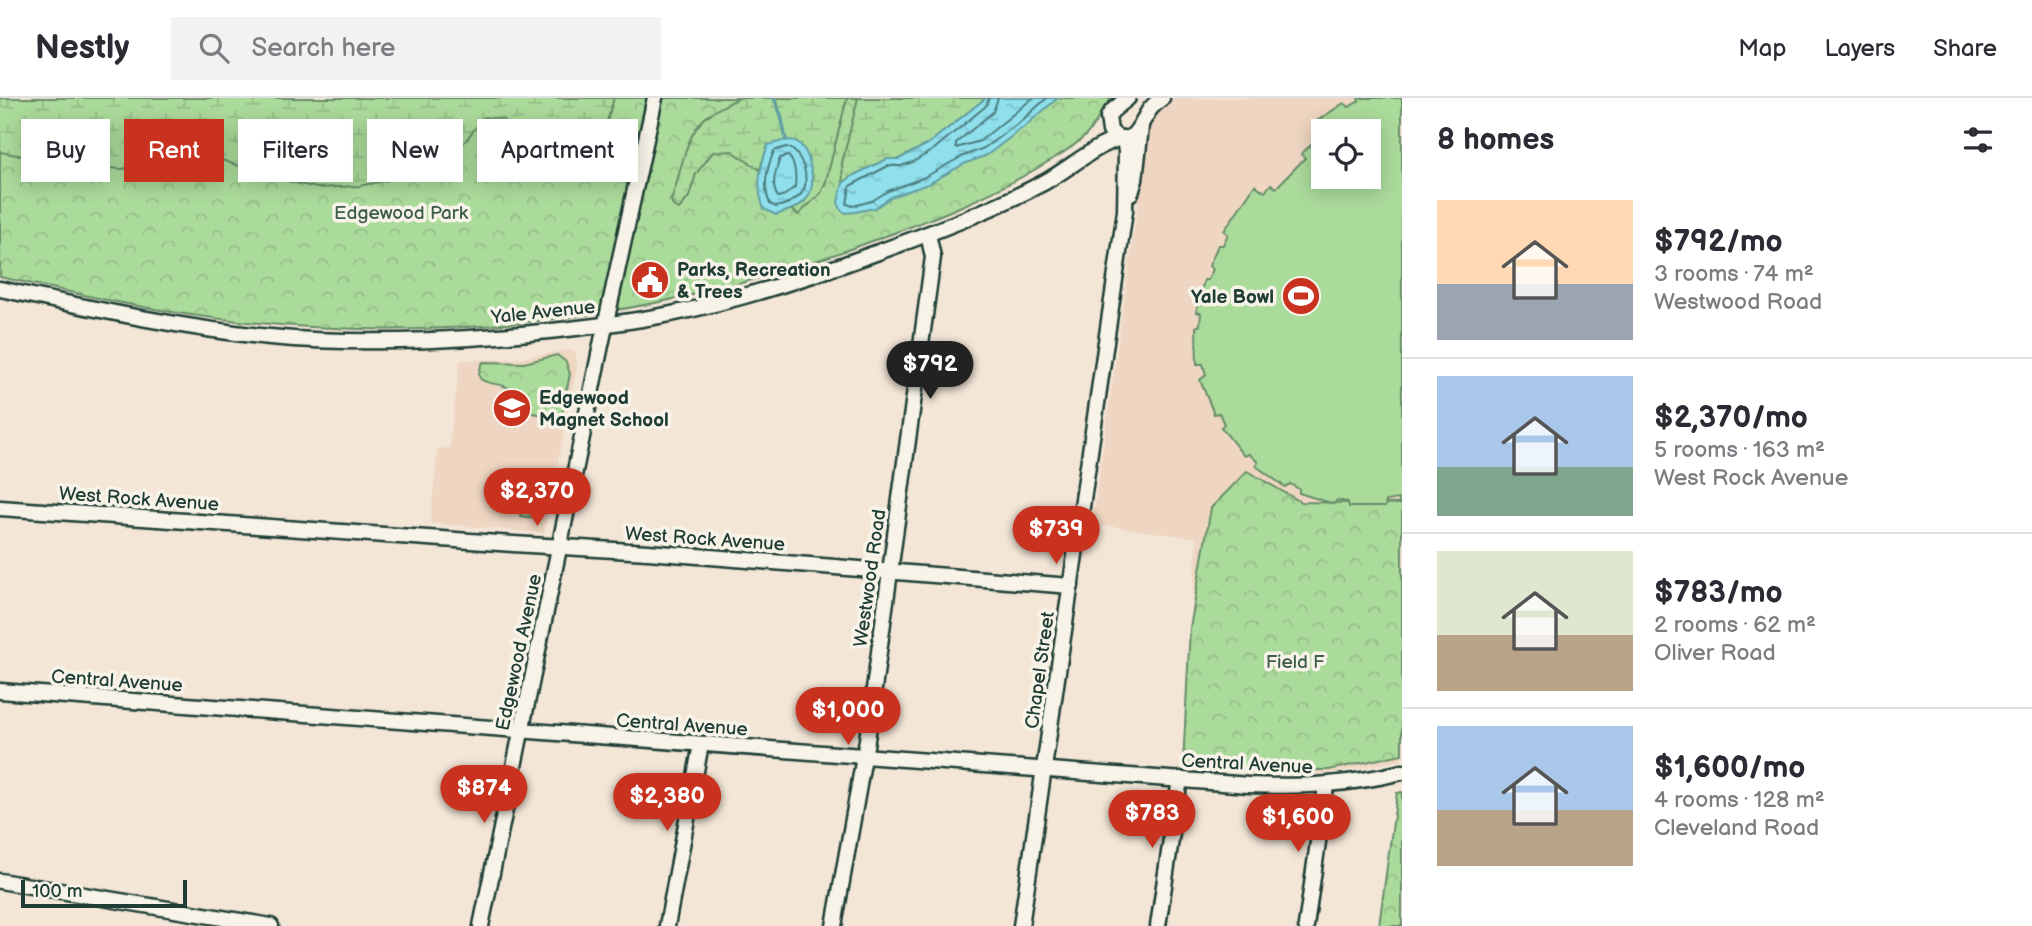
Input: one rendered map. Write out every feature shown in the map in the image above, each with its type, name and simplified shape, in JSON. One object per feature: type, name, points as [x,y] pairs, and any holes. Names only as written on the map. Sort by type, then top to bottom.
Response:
[{"type":"street","name":"Edgewood Avenue","points":[[481,926],[605,325],[655,98]]},
{"type":"street","name":"Yale Avenue","points":[[1067,168],[1104,132],[1112,111],[1128,98]]},
{"type":"street","points":[[1141,127],[1147,112],[1162,98]]},
{"type":"street","points":[[1108,124],[1114,135],[1122,138]]},
{"type":"street","name":"Yale Avenue","points":[[0,289],[154,321],[247,334],[325,340],[424,341],[605,325],[673,313],[770,289],[928,234],[982,211],[1067,168],[1106,143],[1132,137],[1141,127]]},
{"type":"street","name":"Chapel Street","points":[[1021,926],[1125,211],[1135,180],[1141,127]]},
{"type":"street","name":"Chapel Street","points":[[1122,138],[1125,211]]},
{"type":"street","name":"Westwood Road","points":[[834,926],[864,756],[933,257],[928,234]]},
{"type":"street","name":"West Rock Avenue","points":[[0,508],[648,552],[1071,586]]},
{"type":"street","name":"Central Avenue","points":[[0,691],[1294,787],[1354,783],[1402,772]]},
{"type":"street","points":[[667,926],[701,744]]},
{"type":"street","points":[[1158,926],[1180,779]]},
{"type":"street","points":[[1306,926],[1325,786]]},
{"type":"street","points":[[0,881],[271,926]]},
{"type":"shaded area","points":[[1170,98],[1402,98],[1402,760],[1321,775],[1182,768],[1197,538],[1092,524],[1150,119]]},
{"type":"shaded area","name":"Edgewood Magnet School","points":[[569,350],[576,353],[577,367],[544,533],[430,523],[438,448],[449,449],[460,360],[514,359]]},
{"type":"green space","name":"Edgewood Park","points":[[0,98],[1112,98],[1081,140],[1024,176],[980,198],[864,244],[786,270],[706,292],[625,308],[544,320],[461,327],[379,329],[296,326],[187,314],[0,277]]},
{"type":"green space","points":[[0,98],[614,98],[608,119],[477,119],[477,126],[463,144],[463,119],[367,119],[367,182],[378,182],[359,186],[317,188],[292,182],[353,182],[353,119],[238,119],[238,166],[224,161],[224,119],[124,119],[122,169],[110,168],[110,119],[21,119],[21,156],[0,152]]},
{"type":"green space","points":[[739,98],[847,98],[821,193],[798,215],[792,210],[804,202],[768,145],[760,170],[732,151],[713,152],[696,174],[689,197],[679,209],[673,206],[671,200],[692,135],[709,115]]},
{"type":"green space","points":[[858,98],[986,98],[928,144],[899,159],[887,159],[843,183],[842,163]]},
{"type":"green space","name":"Yale Bowl","points":[[1358,98],[1402,98],[1402,503],[1400,504],[1398,499],[1386,501],[1385,507],[1349,507],[1348,502],[1337,500],[1334,504],[1299,493],[1299,489],[1290,484],[1285,487],[1256,466],[1258,462],[1249,454],[1244,456],[1221,427],[1224,424],[1219,413],[1214,414],[1200,380],[1206,375],[1203,364],[1197,364],[1196,327],[1200,325],[1201,313],[1196,312],[1204,280],[1208,280],[1213,269],[1209,266],[1218,245],[1223,245],[1228,234],[1224,231],[1255,185],[1265,192],[1271,184],[1276,188],[1305,158],[1301,154],[1311,145],[1311,189],[1381,189],[1381,119],[1320,119],[1344,103],[1349,107],[1359,101]]},
{"type":"green space","points":[[557,355],[566,362],[570,374],[561,419],[519,410],[521,392],[480,379],[483,362],[524,363]]},
{"type":"green space","name":"Field F","points":[[1247,471],[1301,502],[1402,504],[1402,754],[1329,770],[1265,770],[1183,764],[1190,628],[1211,508]]},
{"type":"green space","points":[[544,478],[551,490],[541,499],[541,511],[530,518],[521,516],[516,506],[507,498],[521,494]]},
{"type":"green space","points":[[1402,792],[1402,926],[1379,926],[1397,793]]},
{"type":"water","points":[[986,98],[1058,98],[987,155],[928,184],[891,197],[875,208],[846,213],[841,210],[838,202],[843,183],[887,159],[899,159],[928,144]]},
{"type":"water","points":[[793,140],[802,146],[808,159],[812,182],[809,195],[799,206],[776,215],[764,209],[760,177],[768,145]]},
{"type":"waterway","points":[[774,98],[786,140]]},
{"type":"place","name":"Parks, Recreation & Trees","points":[[650,280]]},
{"type":"place","name":"Yale Bowl","points":[[1301,296]]},
{"type":"place","name":"Edgewood Magnet School","points":[[512,408]]}]
